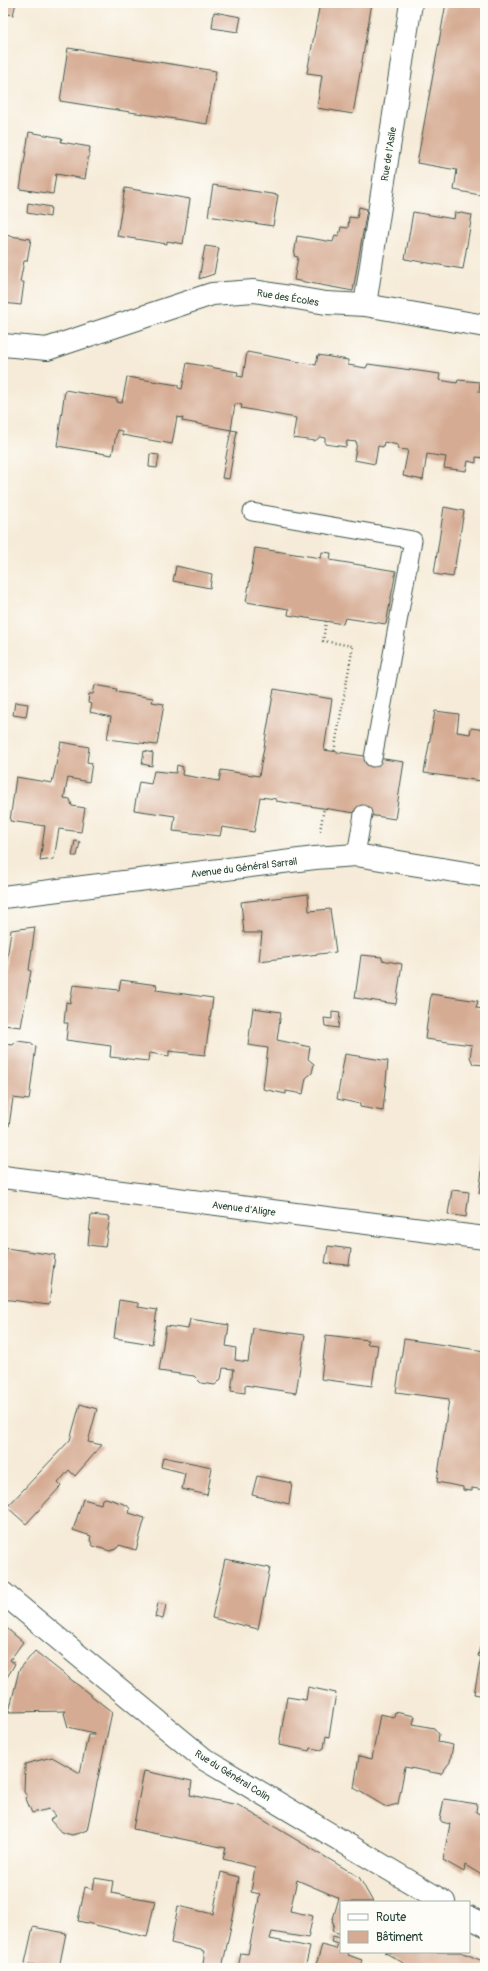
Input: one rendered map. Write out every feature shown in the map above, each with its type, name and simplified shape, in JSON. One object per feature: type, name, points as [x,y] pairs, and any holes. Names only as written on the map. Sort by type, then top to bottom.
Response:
[{"type":"street","name":"Rue de l'Asile","points":[[364,305],[411,3]]},
{"type":"street","name":"Rue des Écoles","points":[[3,345],[47,348],[212,294],[254,291],[326,303],[364,305],[485,326]]},
{"type":"street","name":"Avenue du Général Sarrail","points":[[3,897],[307,859],[356,855],[485,876]]},
{"type":"street","name":"Avenue d'Aligre","points":[[3,1177],[485,1238]]},
{"type":"street","name":"Rue du Général Colin","points":[[3,1593],[204,1759],[442,1901]]},
{"type":"street","points":[[470,1918],[485,1925]]},
{"type":"lane","points":[[252,512],[413,540],[373,758]]},
{"type":"lane","points":[[356,855],[363,814]]},
{"type":"path","points":[[326,621],[323,641],[353,646],[334,752]]},
{"type":"building","points":[[3,3],[16,3],[13,15],[3,13]]},
{"type":"building","points":[[320,3],[372,3],[353,114],[317,108],[322,75],[307,73]]},
{"type":"building","points":[[446,3],[485,3],[485,196],[454,190],[457,170],[417,163]]},
{"type":"building","points":[[214,12],[241,17],[238,32],[212,28]]},
{"type":"building","points":[[68,48],[216,71],[207,124],[60,101]]},
{"type":"building","points":[[29,132],[62,138],[61,142],[90,147],[85,179],[56,174],[53,194],[20,189]]},
{"type":"building","points":[[213,185],[278,195],[273,226],[208,216]]},
{"type":"building","points":[[125,188],[190,199],[183,244],[167,241],[167,244],[117,236]]},
{"type":"building","points":[[28,203],[51,207],[50,217],[27,213]]},
{"type":"building","points":[[359,207],[367,209],[353,291],[294,280],[298,257],[294,256],[297,236],[333,242],[335,235],[339,236],[341,227],[348,228],[349,217],[357,218]]},
{"type":"building","points":[[413,212],[454,219],[455,212],[472,215],[463,269],[405,259]]},
{"type":"building","points":[[3,235],[31,239],[27,261],[24,261],[20,282],[24,282],[21,305],[3,303]]},
{"type":"building","points":[[205,246],[219,248],[214,274],[199,279]]},
{"type":"building","points":[[247,352],[316,365],[318,355],[348,360],[348,365],[366,368],[368,364],[440,374],[439,380],[457,383],[458,380],[480,382],[479,392],[485,393],[485,458],[476,457],[476,463],[468,461],[466,471],[444,468],[446,457],[427,454],[423,480],[403,476],[408,450],[397,449],[398,445],[384,442],[383,447],[378,446],[375,464],[354,460],[357,442],[347,441],[346,447],[325,444],[325,438],[320,437],[315,441],[293,438],[296,418],[241,408],[242,405],[235,404],[231,430],[182,421],[183,418],[177,417],[172,444],[122,435],[122,431],[117,430],[112,455],[57,446],[65,390],[117,399],[117,402],[122,403],[127,377],[178,385],[178,388],[182,389],[187,363],[238,372],[237,376],[243,377]]},
{"type":"building","points":[[231,430],[237,431],[229,479],[222,478]]},
{"type":"building","points":[[150,454],[159,455],[157,468],[149,467]]},
{"type":"building","points":[[444,507],[464,511],[453,577],[434,574]]},
{"type":"building","points":[[255,548],[321,558],[322,552],[331,553],[330,560],[396,571],[386,624],[345,618],[343,624],[288,615],[289,609],[246,602]]},
{"type":"building","points":[[176,566],[212,574],[210,588],[173,581]]},
{"type":"building","points":[[95,685],[117,689],[116,692],[153,698],[152,702],[164,704],[157,745],[107,739],[111,717],[90,712],[92,704],[88,703],[89,694],[93,694]]},
{"type":"building","points":[[274,689],[332,699],[324,750],[404,762],[395,819],[276,801],[276,799],[260,797],[254,832],[222,827],[220,836],[173,831],[175,816],[134,810],[139,782],[151,784],[154,771],[176,773],[177,765],[183,767],[182,775],[219,781],[221,770],[259,776]]},
{"type":"building","points":[[15,702],[28,704],[26,717],[13,715]]},
{"type":"building","points":[[435,711],[459,714],[457,732],[470,734],[471,728],[485,730],[485,757],[481,781],[424,773]]},
{"type":"building","points":[[61,742],[89,747],[87,762],[92,763],[89,782],[68,778],[64,798],[70,799],[72,806],[85,808],[81,832],[59,829],[54,859],[40,861],[45,826],[10,821],[16,777],[52,783]]},
{"type":"building","points":[[144,751],[153,753],[152,766],[142,764]]},
{"type":"building","points":[[75,841],[80,842],[77,856],[72,856]]},
{"type":"building","points":[[308,894],[309,911],[330,909],[336,952],[259,961],[262,933],[244,933],[241,902]]},
{"type":"building","points":[[35,927],[29,970],[31,971],[21,1027],[3,1025],[3,977],[6,967],[11,930]]},
{"type":"building","points":[[361,955],[382,957],[382,960],[402,964],[396,1004],[355,998]]},
{"type":"building","points":[[121,980],[157,985],[156,990],[213,998],[205,1055],[169,1051],[169,1056],[149,1053],[148,1061],[110,1057],[111,1046],[66,1040],[68,1023],[64,1023],[66,1002],[70,1003],[73,985],[119,990]]},
{"type":"building","points":[[431,994],[478,1001],[476,1008],[485,1009],[485,1065],[473,1064],[470,1057],[472,1045],[425,1039]]},
{"type":"building","points":[[253,1008],[281,1012],[277,1040],[310,1047],[308,1059],[314,1064],[312,1073],[306,1078],[303,1094],[286,1091],[286,1094],[263,1089],[268,1048],[248,1045]]},
{"type":"building","points":[[332,1012],[340,1013],[338,1028],[325,1026],[324,1018],[332,1019]]},
{"type":"building","points":[[17,1041],[32,1043],[32,1045],[36,1046],[29,1100],[13,1098],[9,1126],[3,1125],[3,1044],[13,1045]]},
{"type":"building","points":[[345,1054],[388,1061],[383,1111],[360,1107],[360,1104],[337,1099]]},
{"type":"building","points":[[485,1155],[485,1194],[479,1193]]},
{"type":"building","points":[[452,1190],[469,1192],[466,1217],[448,1214]]},
{"type":"building","points":[[91,1215],[110,1217],[105,1247],[88,1245]]},
{"type":"building","points":[[328,1246],[351,1249],[349,1265],[325,1263]]},
{"type":"building","points":[[6,1248],[55,1255],[49,1305],[3,1299],[3,1266]]},
{"type":"building","points":[[119,1300],[138,1303],[138,1307],[157,1310],[152,1344],[114,1338]]},
{"type":"building","points":[[190,1319],[229,1325],[226,1346],[236,1348],[235,1360],[248,1362],[253,1328],[305,1335],[296,1393],[245,1385],[245,1393],[231,1391],[234,1369],[223,1368],[221,1379],[215,1385],[201,1383],[194,1376],[159,1371],[166,1326],[188,1329]]},
{"type":"building","points":[[326,1335],[368,1340],[367,1344],[378,1345],[372,1386],[321,1379]]},
{"type":"building","points":[[404,1339],[485,1351],[485,1490],[472,1488],[472,1491],[463,1490],[463,1487],[437,1482],[449,1399],[396,1392]]},
{"type":"building","points":[[80,1404],[97,1409],[88,1442],[102,1445],[75,1476],[69,1470],[58,1483],[61,1486],[26,1524],[7,1507],[70,1440]]},
{"type":"building","points":[[163,1457],[212,1467],[207,1495],[182,1489],[185,1473],[161,1467]]},
{"type":"building","points":[[257,1476],[292,1483],[289,1504],[252,1495]]},
{"type":"building","points":[[106,1498],[127,1505],[130,1509],[129,1513],[145,1518],[136,1550],[119,1545],[117,1549],[110,1551],[93,1546],[90,1540],[91,1536],[73,1530],[83,1499],[101,1504],[102,1499]]},
{"type":"building","points":[[225,1559],[270,1568],[258,1629],[212,1618]]},
{"type":"building","points":[[158,1603],[166,1605],[163,1619],[155,1617]]},
{"type":"building","points":[[3,1625],[23,1642],[10,1660],[15,1664],[3,1684]]},
{"type":"building","points":[[485,1628],[485,1696],[474,1694],[481,1657],[478,1656]]},
{"type":"building","points":[[35,1651],[112,1712],[87,1830],[72,1835],[61,1832],[50,1820],[55,1816],[49,1809],[32,1813],[26,1799],[27,1796],[24,1792],[25,1764],[52,1757],[80,1773],[88,1735],[94,1735],[94,1733],[68,1727],[64,1713],[66,1711],[9,1712],[19,1670]]},
{"type":"building","points":[[308,1687],[336,1693],[329,1737],[326,1736],[324,1748],[321,1750],[311,1748],[310,1751],[279,1745],[287,1697],[306,1700]]},
{"type":"building","points":[[395,1712],[415,1716],[413,1724],[434,1728],[439,1734],[438,1742],[453,1745],[450,1762],[441,1774],[405,1767],[398,1804],[386,1807],[354,1788],[359,1756],[372,1759],[380,1714],[394,1717]]},
{"type":"building","points":[[144,1771],[192,1781],[190,1795],[238,1805],[359,1877],[372,1901],[340,1901],[340,1934],[332,1931],[334,1923],[332,1922],[339,1898],[297,1880],[290,1911],[313,1916],[308,1938],[272,1932],[270,1939],[310,1947],[305,1968],[238,1968],[241,1953],[248,1954],[260,1894],[251,1892],[255,1867],[223,1859],[226,1848],[133,1829]]},
{"type":"building","points":[[444,1799],[477,1804],[476,1812],[485,1817],[485,1877],[465,1865],[464,1872],[443,1860],[450,1824],[442,1822],[440,1819]]},
{"type":"building","points":[[221,1872],[239,1877],[234,1912],[222,1968],[202,1968],[205,1951],[171,1943],[178,1906],[213,1914]]},
{"type":"building","points":[[95,1878],[113,1881],[111,1893],[155,1901],[147,1937],[78,1921],[85,1887],[93,1889]]},
{"type":"building","points":[[33,1927],[66,1933],[59,1968],[47,1968],[25,1963]]},
{"type":"building","points":[[333,1936],[340,1938],[340,1953],[349,1953],[348,1955],[362,1960],[359,1968],[315,1968],[322,1945],[336,1949],[338,1944],[331,1942]]},
{"type":"building","points":[[386,1953],[463,1953],[485,1962],[485,1968],[412,1968]]}]
